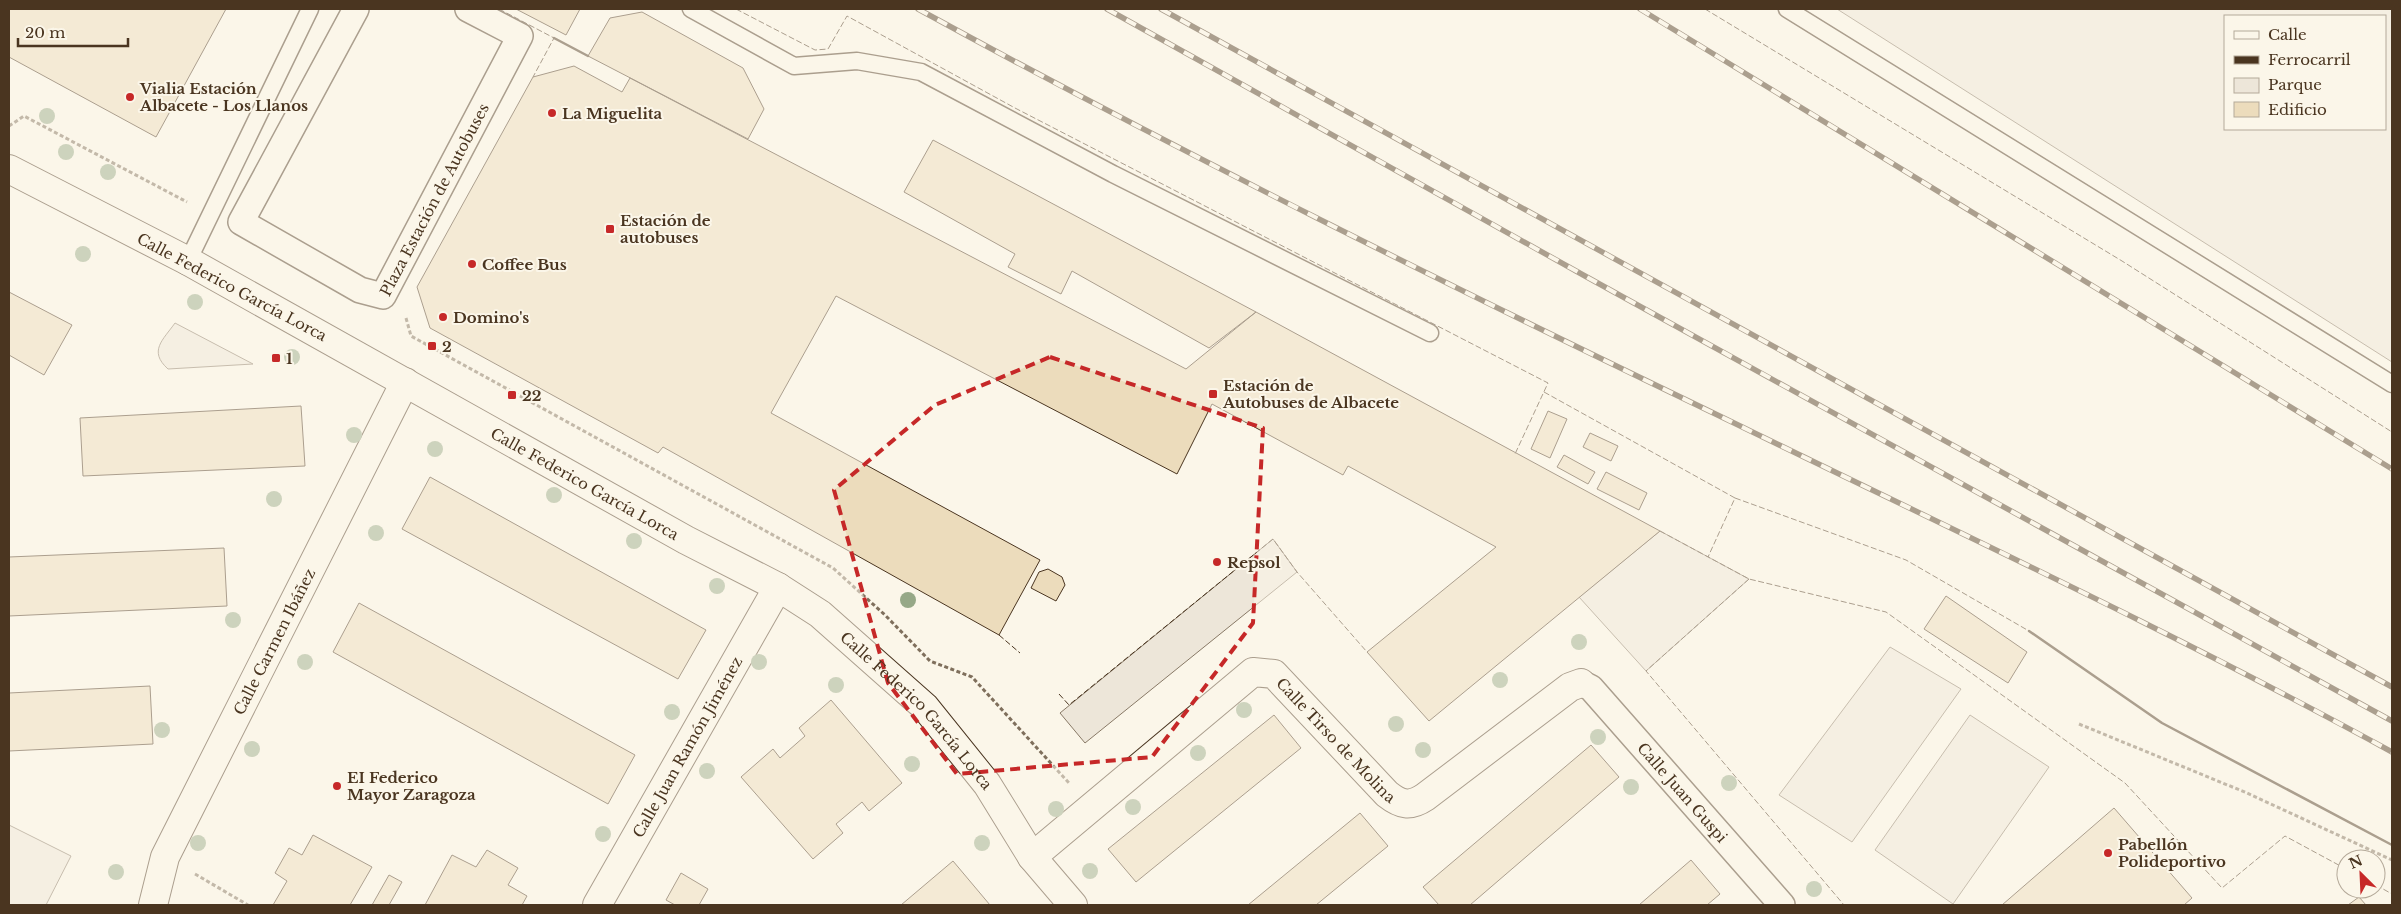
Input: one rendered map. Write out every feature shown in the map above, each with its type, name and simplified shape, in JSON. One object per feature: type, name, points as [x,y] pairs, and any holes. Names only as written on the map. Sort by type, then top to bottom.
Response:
[{"type":"street","name":"Plaza Estación de Autobuses","points":[[356,9],[241,222],[360,290],[383,296],[520,36],[468,9]]},
{"type":"street","name":"Calle Federico García Lorca","points":[[9,169],[188,261],[686,540],[778,587],[820,614],[925,707],[987,784],[1032,857],[1073,905]]},
{"type":"street","name":"Calle Carmen Ibáñez","points":[[153,905],[166,856],[404,382]]},
{"type":"street","name":"Calle Juan Ramón Jiménez","points":[[598,905],[778,587]]},
{"type":"street","name":"Calle Tirso de Molina","points":[[1032,857],[1253,672],[1274,674],[1387,794],[1397,802],[1407,805],[1425,796],[1570,686],[1581,683]]},
{"type":"street","name":"Calle Juan Guspi","points":[[1581,683],[1591,688],[1782,905]]},
{"type":"lane","points":[[188,261],[310,9]]},
{"type":"lane","points":[[691,9],[794,66],[857,61],[921,72],[1113,174],[1430,332]]},
{"type":"lane","points":[[1787,9],[2392,384]]},
{"type":"path","points":[[9,126],[24,116],[210,214]]},
{"type":"path","points":[[405,314],[411,336],[834,568],[885,615],[930,661],[972,677],[1092,807]]},
{"type":"path","points":[[2079,724],[2247,793],[2392,860]]},
{"type":"path","points":[[166,856],[248,905]]},
{"type":"highlighted area","points":[[1050,357],[1263,428],[1253,623],[1152,757],[957,774],[888,683],[834,490],[935,405]]},
{"type":"green space","points":[[1837,9],[2392,9],[2392,362]]},
{"type":"green space","points":[[175,323],[253,364],[168,369],[162,363],[158,351],[162,340]]},
{"type":"green space","points":[[1660,531],[1749,579],[1646,671],[1579,597]]},
{"type":"green space","points":[[1273,539],[1297,572],[1085,743],[1060,713]]},
{"type":"green space","points":[[1890,647],[1961,689],[1852,842],[1779,795]]},
{"type":"green space","points":[[1970,715],[2049,767],[1953,904],[1875,850]]},
{"type":"green space","points":[[9,825],[71,856],[46,905],[9,905]]},
{"type":"building","name":"Vialia Estación Albacete - Los Llanos","points":[[9,9],[226,9],[156,137],[9,57]]},
{"type":"building","points":[[516,9],[580,9],[566,35]]},
{"type":"building","points":[[642,12],[743,68],[764,109],[748,139],[588,56],[610,18]]},
{"type":"building","name":"Estación de Autobuses de Albacete","points":[[574,66],[622,92],[630,78],[1186,369],[1256,312],[1660,531],[1429,721],[1367,652],[1496,547],[1348,466],[1343,475],[1212,404],[1177,474],[836,296],[771,413],[1040,560],[999,635],[663,447],[658,453],[430,328],[417,287],[533,77]]},
{"type":"building","points":[[933,140],[1256,312],[1209,348],[1072,271],[1061,294],[1008,267],[1015,254],[904,192]]},
{"type":"building","points":[[9,292],[72,325],[44,375],[9,355]]},
{"type":"building","points":[[301,406],[305,466],[83,476],[80,418]]},
{"type":"building","points":[[1548,411],[1567,419],[1550,458],[1531,449]]},
{"type":"building","points":[[1590,433],[1618,446],[1611,461],[1583,447]]},
{"type":"building","points":[[1564,455],[1595,472],[1588,484],[1557,467]]},
{"type":"building","points":[[1606,472],[1647,493],[1639,510],[1597,489]]},
{"type":"building","points":[[430,477],[706,630],[678,679],[402,529]]},
{"type":"building","points":[[224,548],[227,606],[9,616],[9,557]]},
{"type":"building","points":[[1048,569],[1062,577],[1065,585],[1056,601],[1031,588],[1039,572]]},
{"type":"building","points":[[1946,596],[2027,652],[2008,683],[1924,629]]},
{"type":"building","points":[[359,603],[635,755],[608,804],[333,652]]},
{"type":"building","points":[[150,686],[153,744],[9,751],[9,693]]},
{"type":"building","points":[[831,700],[902,783],[869,811],[862,802],[836,824],[843,833],[813,859],[741,777],[773,749],[780,758],[805,736],[799,728]]},
{"type":"building","points":[[1274,715],[1301,748],[1136,882],[1108,849]]},
{"type":"building","points":[[1591,745],[1619,777],[1470,905],[1439,905],[1423,887]]},
{"type":"building","name":"Pabellón Polideportivo","points":[[2114,808],[2192,898],[2184,905],[2002,905]]},
{"type":"building","points":[[1360,813],[1388,846],[1316,905],[1248,905]]},
{"type":"building","points":[[313,835],[372,867],[350,905],[273,905],[287,881],[275,873],[289,848],[302,855]]},
{"type":"building","points":[[487,850],[518,868],[508,885],[527,896],[522,905],[425,905],[452,855],[476,867]]},
{"type":"building","points":[[1691,860],[1720,894],[1707,905],[1639,905]]},
{"type":"building","points":[[953,861],[990,905],[901,905]]},
{"type":"building","points":[[681,873],[708,889],[699,905],[675,905],[666,900]]},
{"type":"building","points":[[389,875],[402,882],[389,905],[372,905]]},
{"type":"building","points":[[2356,899],[2361,899],[2366,905],[2348,905]]},
{"type":"railway","points":[[918,9],[1119,117],[1322,221],[2147,624],[2392,752]]},
{"type":"railway","points":[[1107,9],[1585,276],[2392,721]]},
{"type":"railway","points":[[1161,9],[2392,687]]},
{"type":"railway","points":[[1640,9],[2392,469]]},
{"type":"fence","points":[[499,9],[554,38],[533,77]]},
{"type":"fence","points":[[736,9],[815,50],[828,49],[847,16],[1015,108],[1548,383],[1515,454]]},
{"type":"fence","points":[[1705,9],[2122,261],[2392,432]]},
{"type":"fence","points":[[1544,392],[1735,498],[1708,557]]},
{"type":"fence","points":[[1735,498],[1906,560],[2029,631]]},
{"type":"fence","points":[[1660,531],[1749,579],[1886,612],[2125,783],[2222,888],[2285,836],[2336,864]]},
{"type":"fence","points":[[1059,694],[1069,705],[1273,539],[1297,572],[1367,652]]},
{"type":"fence","points":[[1749,579],[1646,671],[1844,905]]},
{"type":"fence","points":[[999,635],[1020,653]]},
{"type":"fence","points":[[2386,891],[2392,894]]},
{"type":"wall","points":[[554,38],[588,56]]},
{"type":"wall","points":[[2029,631],[2162,723],[2392,845]]},
{"type":"place","name":"Vialia Estación Albacete - Los Llanos","points":[[130,97]]},
{"type":"place","name":"La Miguelita","points":[[552,113]]},
{"type":"place","name":"Estación de autobuses","points":[[610,229]]},
{"type":"place","name":"Coffee Bus","points":[[472,264]]},
{"type":"place","name":"Domino's","points":[[443,317]]},
{"type":"place","name":"2","points":[[432,346]]},
{"type":"place","name":"1","points":[[276,358]]},
{"type":"place","name":"Estación de Autobuses de Albacete","points":[[1213,394]]},
{"type":"place","name":"22","points":[[512,395]]},
{"type":"place","name":"Repsol","points":[[1217,562]]},
{"type":"place","name":"EI Federico Mayor Zaragoza","points":[[337,786]]},
{"type":"place","name":"Pabellón Polideportivo","points":[[2108,853]]}]
